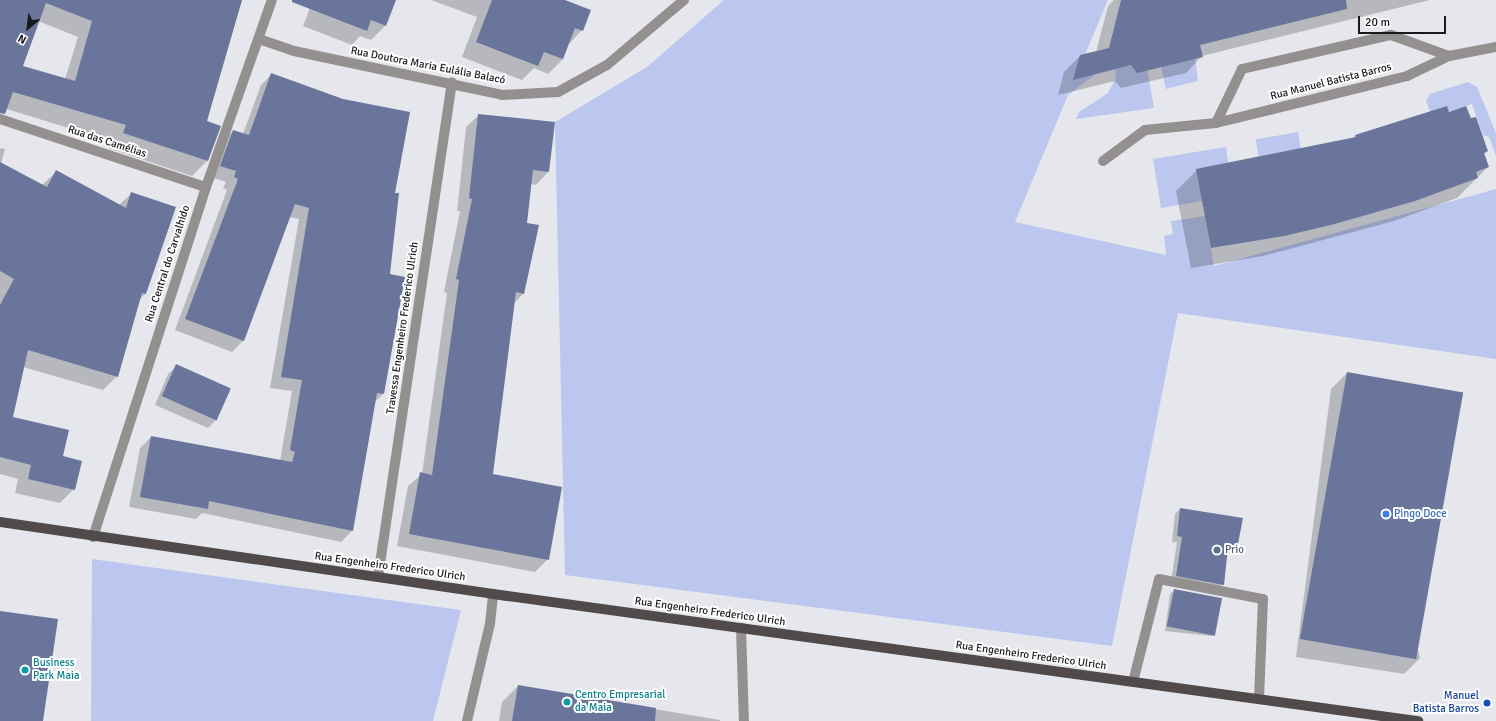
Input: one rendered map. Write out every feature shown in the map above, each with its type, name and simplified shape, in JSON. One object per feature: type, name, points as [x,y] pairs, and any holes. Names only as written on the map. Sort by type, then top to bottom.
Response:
[{"type":"main road","name":"Rua Engenheiro Frederico Ulrich","points":[[0,522],[93,537],[493,594],[1418,721]]},
{"type":"street","name":"Rua Central do Carvalhido","points":[[93,537],[206,187],[272,0]]},
{"type":"street","name":"Rua Doutora Maria Eulália Balacó","points":[[259,39],[294,51],[452,83],[502,95],[558,92],[608,65],[684,0]]},
{"type":"street","points":[[1216,123],[1242,69],[1390,35],[1449,56]]},
{"type":"street","name":"Rua Manuel Batista Barros","points":[[1103,160],[1145,130],[1216,123],[1407,76],[1449,56],[1496,47]]},
{"type":"street","name":"Travessa Engenheiro Frederico Ulrich","points":[[378,577],[452,83]]},
{"type":"street","name":"Rua das Camélias","points":[[0,119],[206,187]]},
{"type":"street","points":[[1133,682],[1159,579],[1263,599],[1259,699]]},
{"type":"street","points":[[467,721],[490,624],[493,594]]},
{"type":"street","points":[[741,628],[744,721]]},
{"type":"shaded area","points":[[724,0],[1108,0],[1076,76],[1096,72],[1096,74],[1068,95],[1015,222],[1166,255],[1164,236],[1173,234],[1171,221],[1205,216],[1214,266],[1496,189],[1496,359],[1178,313],[1112,646],[565,575],[555,122],[647,67]]},
{"type":"shaded area","points":[[1195,56],[1198,81],[1166,89],[1160,62]]},
{"type":"shaded area","points":[[1146,63],[1154,108],[1076,119],[1079,112],[1108,93],[1116,78],[1115,68]]},
{"type":"shaded area","points":[[1468,82],[1477,87],[1496,133],[1496,156],[1489,137],[1483,135],[1472,104],[1432,117],[1426,101],[1430,94]]},
{"type":"shaded area","points":[[1298,132],[1301,149],[1259,156],[1256,139]]},
{"type":"shaded area","points":[[1226,147],[1228,163],[1202,201],[1161,208],[1153,159]]},
{"type":"shaded area","points":[[92,559],[461,610],[433,721],[91,721]]},
{"type":"building","points":[[0,0],[242,0],[207,121],[221,126],[208,161],[123,133],[126,125],[13,92],[5,114],[0,113]],"holes":[[[46,3],[92,21],[75,81],[23,66]]]},
{"type":"building","points":[[292,0],[396,0],[386,26],[371,20],[367,31],[292,2]]},
{"type":"building","points":[[492,0],[565,0],[591,10],[583,31],[575,28],[563,59],[544,52],[538,66],[476,42]]},
{"type":"building","points":[[1121,0],[1346,0],[1347,9],[1200,45],[1203,57],[1137,73],[1131,65],[1073,80],[1080,55],[1109,48]]},
{"type":"building","points":[[271,73],[343,99],[410,112],[395,193],[399,193],[390,274],[405,277],[384,394],[377,393],[353,531],[209,501],[208,509],[140,497],[151,436],[292,462],[295,452],[290,450],[302,380],[281,377],[309,208],[295,204],[244,341],[185,319],[238,179],[234,177],[236,171],[220,166],[233,130],[249,135]]},
{"type":"building","points":[[1447,106],[1449,112],[1466,106],[1471,118],[1476,117],[1488,151],[1484,153],[1489,167],[1476,172],[1478,178],[1415,201],[1331,225],[1284,236],[1211,248],[1196,169],[1356,137],[1355,135]]},
{"type":"building","points":[[478,114],[555,122],[549,172],[533,170],[527,223],[539,225],[524,294],[516,292],[493,474],[562,487],[549,560],[409,534],[420,472],[432,475],[459,280],[456,279],[472,199],[469,198]]},
{"type":"building","points":[[0,162],[47,187],[56,170],[126,208],[131,192],[176,207],[146,294],[142,293],[118,377],[28,350],[13,417],[69,430],[63,456],[82,461],[75,490],[28,479],[31,465],[0,457],[0,305],[14,279],[0,271]]},
{"type":"building","points":[[176,364],[231,388],[217,420],[162,396]]},
{"type":"building","points":[[1347,372],[1463,392],[1416,659],[1300,639]]},
{"type":"building","points":[[1180,508],[1243,518],[1237,549],[1228,547],[1224,585],[1176,576],[1182,537],[1177,536]]},
{"type":"building","points":[[1174,589],[1222,598],[1215,636],[1167,626]]},
{"type":"building","name":"Business Park Maia","points":[[0,611],[58,619],[43,721],[0,721]]},
{"type":"building","name":"Centro Empresarial da Maia","points":[[518,685],[656,708],[655,721],[512,721]]},
{"type":"place","name":"Pingo Doce","points":[[1386,514]]},
{"type":"place","name":"Prio","points":[[1217,550]]},
{"type":"place","name":"Business Park Maia","points":[[25,670]]},
{"type":"place","name":"Centro Empresarial da Maia","points":[[567,702]]},
{"type":"place","name":"Manuel Batista Barros","points":[[1487,703]]}]
